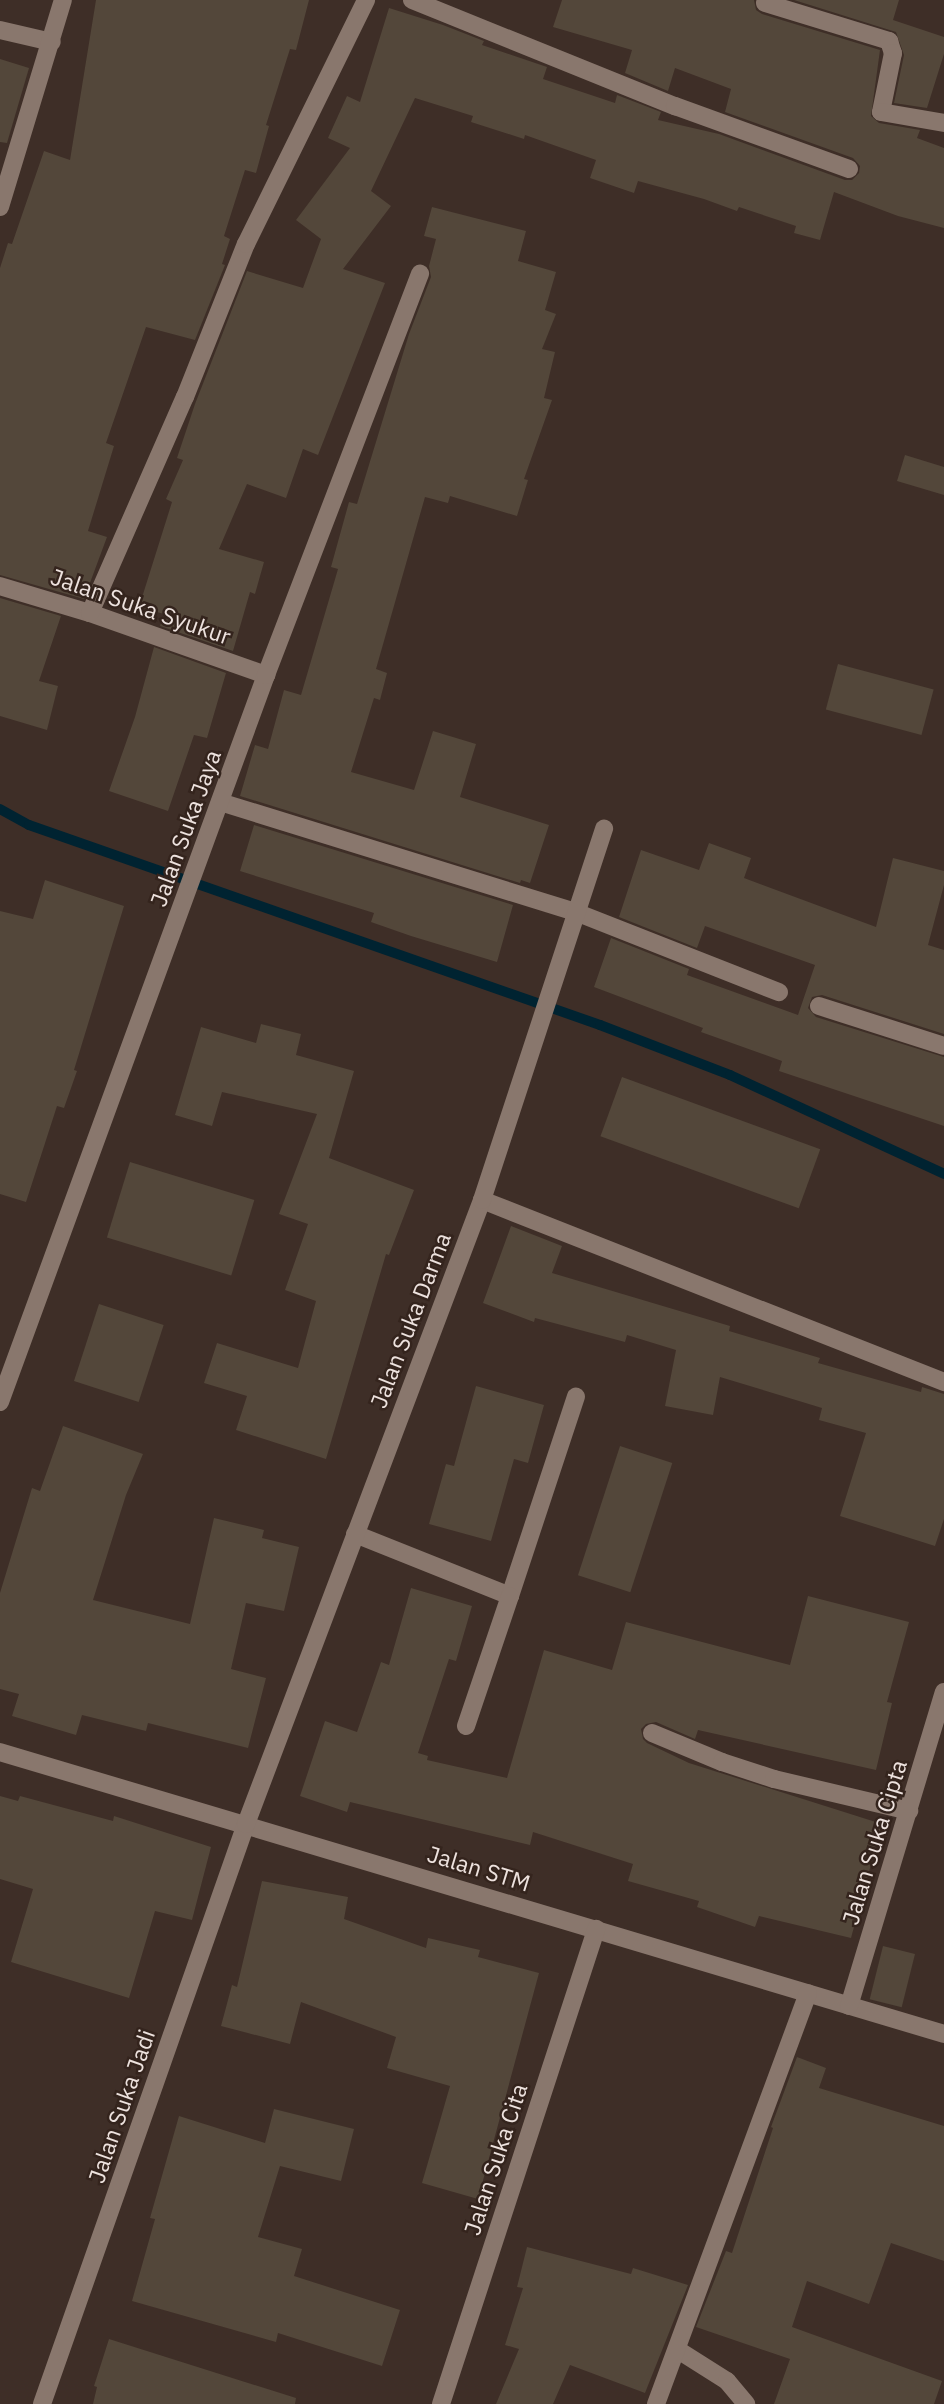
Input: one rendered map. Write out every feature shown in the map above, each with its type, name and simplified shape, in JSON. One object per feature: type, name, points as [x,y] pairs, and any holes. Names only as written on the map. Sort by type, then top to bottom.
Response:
[{"type":"street","points":[[0,206],[63,0]]},
{"type":"street","points":[[90,613],[185,397],[246,244],[366,0]]},
{"type":"street","points":[[412,0],[675,106],[849,169]]},
{"type":"street","points":[[765,3],[889,41],[893,53],[881,111],[944,123]]},
{"type":"street","points":[[0,30],[52,42]]},
{"type":"street","name":"Jalan Suka Jaya","points":[[0,1402],[266,675],[420,274]]},
{"type":"street","name":"Jalan Suka Syukur","points":[[0,586],[90,613],[266,675]]},
{"type":"street","points":[[220,802],[578,913],[779,992]]},
{"type":"street","name":"Jalan Suka Darma","points":[[246,1824],[482,1200],[533,1042],[554,988],[604,828]]},
{"type":"street","points":[[819,1006],[944,1046]]},
{"type":"street","points":[[482,1200],[944,1382]]},
{"type":"street","points":[[466,1726],[576,1397]]},
{"type":"street","points":[[355,1534],[510,1596]]},
{"type":"street","name":"Jalan Suka Cipta","points":[[849,2006],[944,1692]]},
{"type":"street","points":[[652,1734],[774,1779],[909,1811]]},
{"type":"street","name":"Jalan STM","points":[[0,1752],[944,2034]]},
{"type":"street","name":"Jalan Suka Jadi","points":[[41,2404],[246,1824]]},
{"type":"street","name":"Jalan Suka Cita","points":[[441,2404],[596,1929]]},
{"type":"street","points":[[656,2404],[808,1993]]},
{"type":"street","points":[[678,2350],[727,2381],[746,2404]]},
{"type":"building","points":[[96,0],[309,0],[296,50],[290,49],[266,125],[269,126],[256,173],[245,170],[224,236],[230,239],[222,264],[225,265],[195,340],[146,327],[106,443],[114,446],[88,531],[107,537],[84,599],[0,575],[0,268],[8,243],[12,244],[44,151],[70,160]]},
{"type":"building","points":[[562,0],[754,0],[756,10],[762,14],[880,50],[871,116],[879,123],[920,130],[917,138],[944,148],[944,228],[898,216],[834,192],[820,240],[794,233],[796,226],[739,207],[737,211],[638,181],[634,193],[590,178],[596,160],[525,135],[524,139],[471,122],[473,116],[415,98],[371,191],[391,206],[343,269],[385,283],[318,455],[303,449],[286,498],[247,484],[219,549],[264,562],[255,594],[250,592],[233,651],[160,626],[164,614],[139,607],[172,502],[166,499],[183,460],[177,458],[195,404],[247,271],[303,288],[321,239],[296,220],[350,148],[328,138],[347,96],[360,102],[389,8],[443,25],[484,41],[482,45],[547,67],[543,79],[615,103],[617,95],[661,112],[658,120],[719,134],[845,180],[852,180],[859,173],[860,166],[853,158],[725,112],[731,89],[675,68],[668,91],[625,73],[632,50],[553,27]]},
{"type":"building","points":[[794,0],[899,0],[893,20],[944,37],[944,54],[927,108],[894,103],[904,55],[896,32]]},
{"type":"building","points":[[0,59],[29,68],[7,143],[0,142]]},
{"type":"building","points":[[432,207],[526,231],[518,261],[556,272],[545,310],[556,314],[542,349],[555,352],[544,398],[552,400],[524,479],[528,480],[517,516],[450,496],[448,503],[425,497],[376,669],[387,673],[380,700],[374,698],[351,772],[414,790],[433,731],[476,744],[460,797],[549,825],[530,883],[521,880],[520,883],[240,796],[255,745],[268,749],[284,690],[301,695],[338,569],[331,567],[349,502],[357,504],[409,334],[431,277],[429,266],[436,239],[424,236]]},
{"type":"building","points":[[905,455],[944,467],[944,495],[897,481]]},
{"type":"building","points":[[0,598],[61,616],[39,681],[58,686],[47,730],[0,716]]},
{"type":"building","points":[[154,647],[226,673],[207,738],[194,735],[168,811],[109,791],[135,717]]},
{"type":"building","points":[[838,664],[934,690],[921,735],[826,709]]},
{"type":"building","points":[[254,825],[513,905],[497,962],[371,922],[374,913],[240,871]]},
{"type":"building","points":[[709,843],[751,858],[744,878],[876,927],[893,858],[944,871],[944,885],[928,945],[944,950],[944,1034],[822,995],[812,997],[808,1008],[816,1017],[944,1057],[944,1126],[779,1071],[782,1061],[701,1032],[703,1028],[594,987],[611,938],[689,969],[687,975],[798,1015],[815,965],[705,926],[697,948],[619,917],[641,850],[699,870]]},
{"type":"building","points":[[45,880],[124,906],[74,1070],[77,1071],[64,1108],[57,1106],[26,1202],[0,1194],[0,911],[33,919]]},
{"type":"building","points":[[261,1024],[301,1034],[296,1055],[354,1071],[329,1158],[414,1190],[389,1255],[386,1254],[326,1459],[236,1430],[247,1396],[204,1383],[217,1343],[298,1368],[316,1301],[285,1290],[308,1224],[279,1214],[317,1114],[222,1092],[212,1126],[175,1115],[201,1027],[256,1043]]},
{"type":"building","points":[[622,1077],[820,1149],[799,1208],[600,1136]]},
{"type":"building","points":[[130,1162],[254,1200],[231,1276],[107,1238]]},
{"type":"building","points":[[511,1226],[562,1246],[552,1273],[730,1326],[729,1331],[820,1358],[818,1363],[921,1392],[922,1387],[944,1394],[944,1519],[935,1546],[840,1516],[866,1433],[819,1420],[822,1408],[720,1377],[713,1415],[665,1406],[676,1350],[627,1335],[625,1342],[535,1318],[534,1322],[483,1303]]},
{"type":"building","points":[[99,1304],[164,1325],[139,1402],[74,1381]]},
{"type":"building","points":[[476,1386],[544,1405],[528,1463],[514,1459],[491,1541],[429,1524],[446,1464],[454,1466]]},
{"type":"building","points":[[63,1426],[143,1454],[126,1495],[93,1600],[190,1624],[214,1518],[264,1530],[262,1538],[299,1547],[284,1611],[246,1603],[231,1669],[266,1678],[248,1748],[148,1723],[146,1731],[82,1715],[76,1735],[12,1716],[19,1694],[0,1689],[0,1593],[32,1488],[40,1491]]},
{"type":"building","points":[[620,1446],[672,1463],[630,1592],[578,1575]]},
{"type":"building","points":[[411,1588],[472,1606],[456,1661],[449,1659],[418,1753],[428,1756],[427,1760],[507,1778],[544,1650],[612,1670],[626,1622],[790,1665],[808,1596],[909,1622],[887,1702],[892,1703],[876,1770],[698,1730],[695,1739],[656,1722],[646,1724],[641,1729],[643,1739],[647,1743],[689,1763],[882,1824],[851,1938],[759,1916],[755,1927],[697,1907],[699,1901],[628,1881],[633,1864],[533,1832],[530,1845],[350,1802],[347,1812],[300,1796],[325,1721],[357,1732],[381,1662],[389,1665]]},
{"type":"building","points":[[0,1796],[18,1801],[20,1796],[113,1821],[114,1816],[211,1847],[192,1920],[155,1911],[129,1998],[11,1962],[33,1889],[0,1879]]},
{"type":"building","points":[[262,1881],[348,1897],[344,1919],[426,1948],[428,1938],[480,1950],[478,1957],[539,1973],[478,2199],[422,2183],[450,2086],[387,2068],[396,2037],[301,2002],[290,2044],[221,2026],[232,1985],[237,1987]]},
{"type":"building","points":[[883,1946],[915,1954],[902,2007],[870,1999]]},
{"type":"building","points":[[797,2057],[826,2068],[819,2088],[944,2126],[944,2261],[891,2243],[869,2304],[807,2281],[792,2327],[942,2381],[934,2404],[774,2404],[790,2359],[696,2327],[726,2251],[732,2253],[773,2128],[771,2127]]},
{"type":"building","points":[[274,2109],[354,2129],[341,2181],[280,2166],[258,2237],[302,2249],[294,2276],[400,2310],[382,2366],[278,2333],[276,2342],[132,2301],[155,2219],[150,2218],[179,2116],[265,2143]]},
{"type":"building","points":[[527,2247],[631,2274],[633,2268],[688,2285],[645,2393],[570,2365],[553,2404],[496,2404],[519,2349],[505,2345],[523,2288],[517,2287]]},
{"type":"building","points":[[109,2339],[296,2398],[295,2404],[93,2404],[97,2387],[94,2386]]},
{"type":"waterway","points":[[0,809],[29,825],[600,1025],[730,1075],[944,1174]]}]
